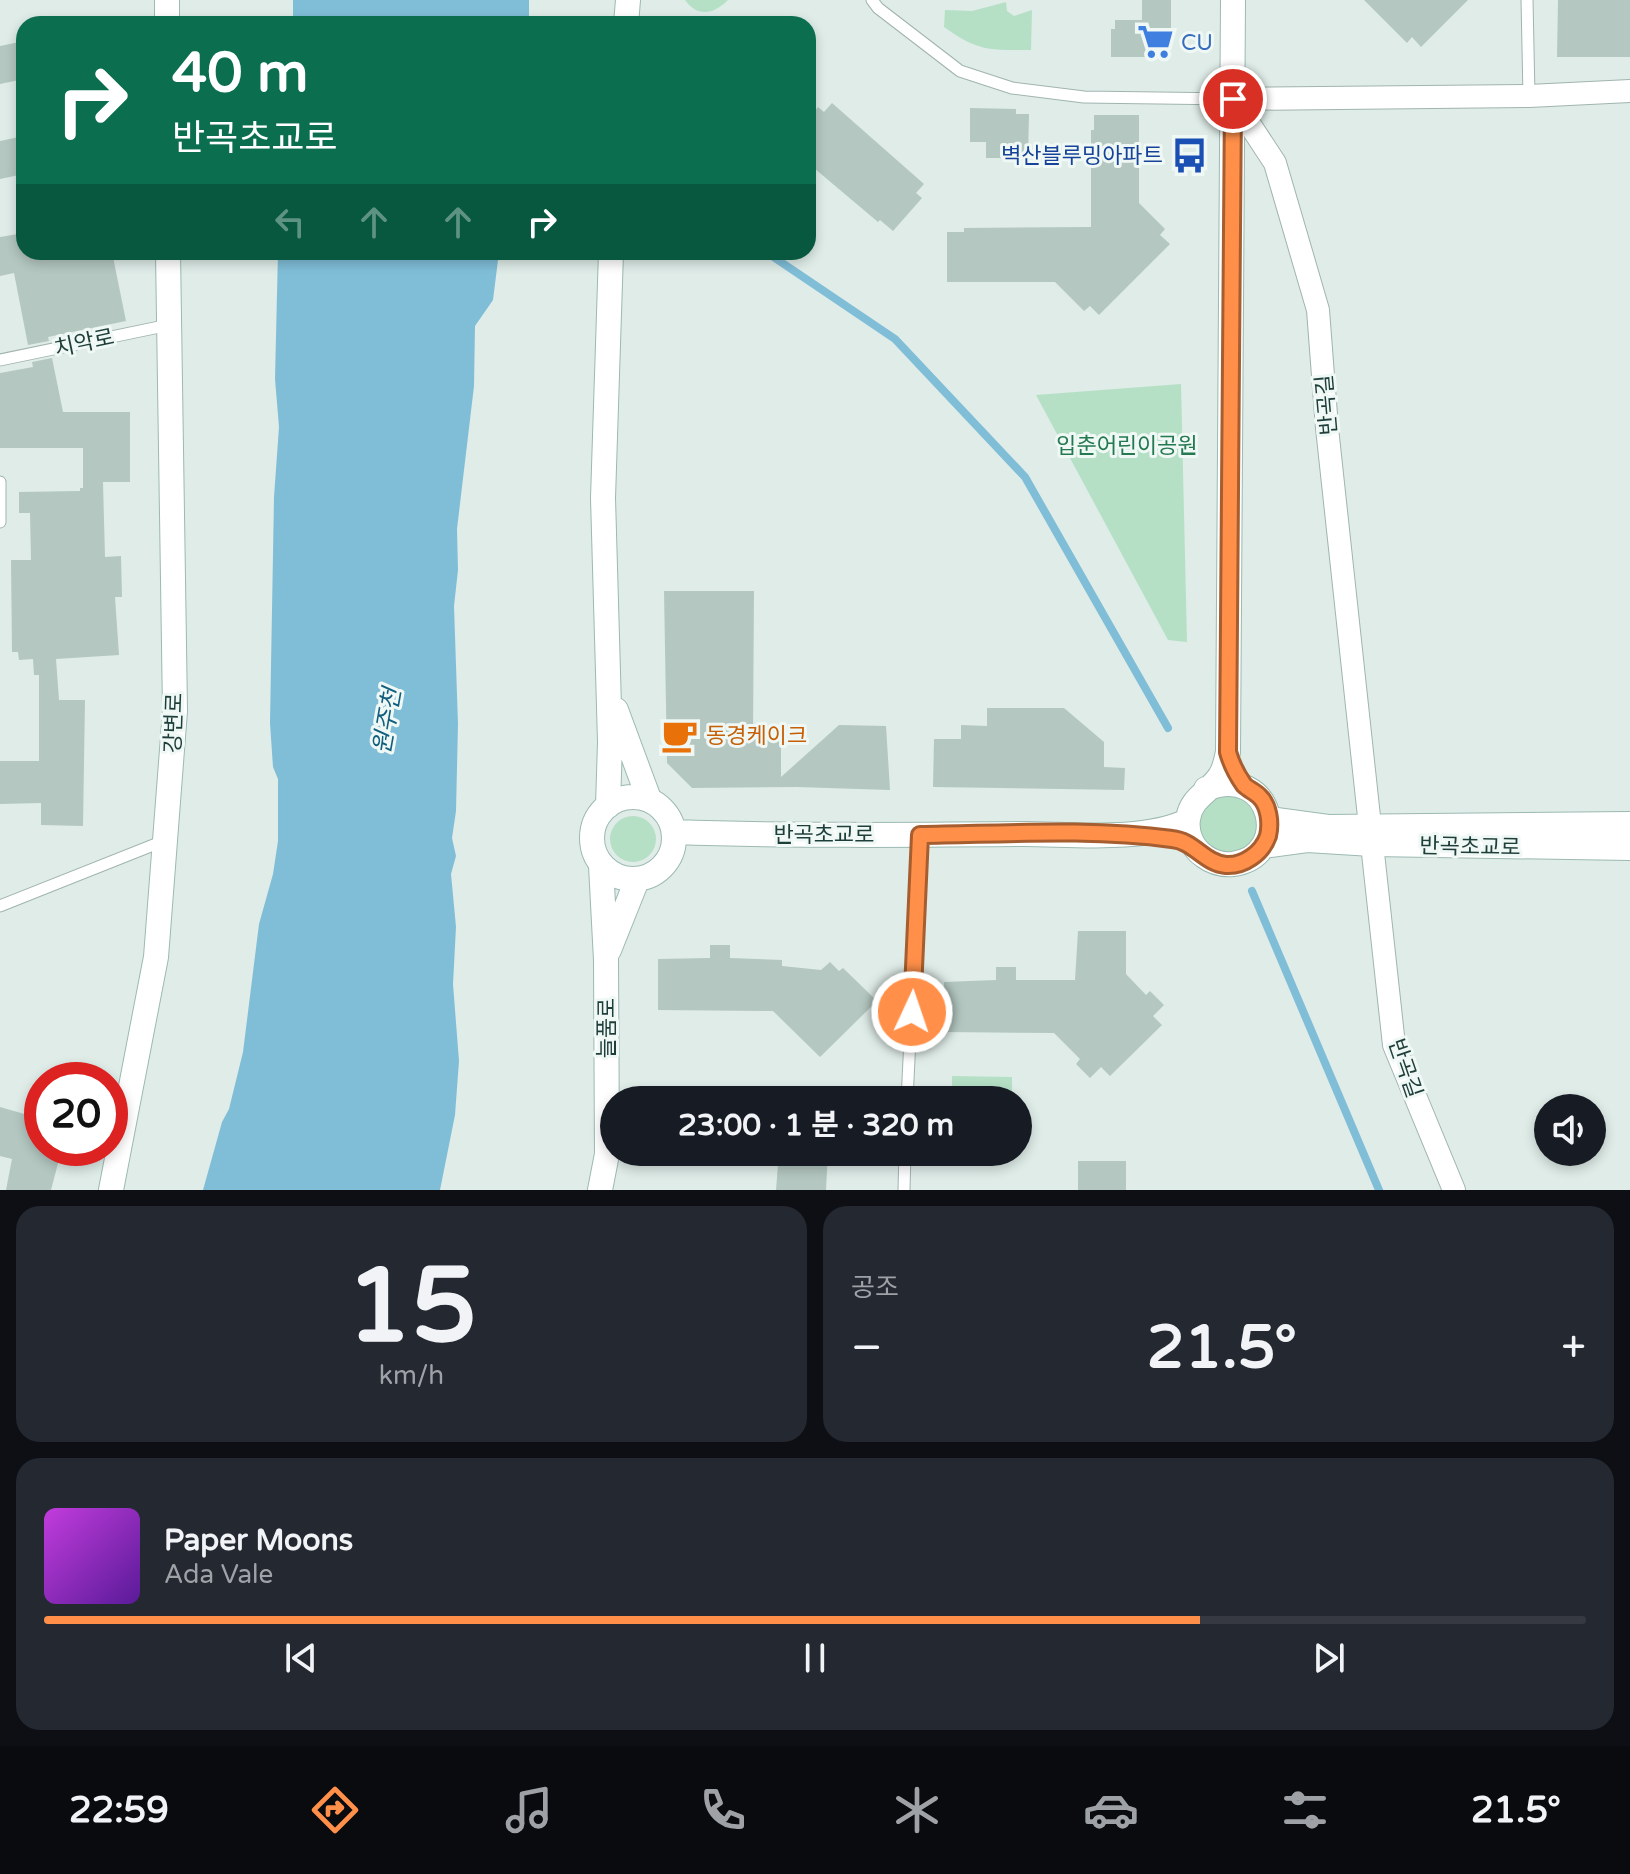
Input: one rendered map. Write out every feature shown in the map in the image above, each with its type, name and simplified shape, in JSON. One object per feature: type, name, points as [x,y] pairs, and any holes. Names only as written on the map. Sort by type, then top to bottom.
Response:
[{"type":"street","points":[[1194,846],[1188,834],[1190,808],[1219,778],[1228,752],[1233,0]]},
{"type":"street","points":[[1233,99],[1529,96],[1630,91]]},
{"type":"street","name":"반곡길","points":[[1233,99],[1275,163],[1318,310],[1327,428],[1394,1045],[1454,1190]]},
{"type":"street","name":"강변로","points":[[111,1190],[156,957],[175,711],[168,260]]},
{"type":"street","points":[[608,806],[603,498],[611,260]]},
{"type":"street","points":[[608,689],[649,799],[670,818],[674,832],[674,846],[661,870],[650,877],[623,879],[601,866],[591,841],[593,828],[598,816],[619,798],[649,799]]},
{"type":"street","points":[[1118,834],[1177,839],[1194,846],[1213,862],[1227,865],[1241,863],[1254,856],[1269,833],[1269,819],[1264,801],[1245,786],[1228,752]]},
{"type":"street","points":[[1206,789],[1231,783],[1245,786]]},
{"type":"street","name":"반곡초교로","points":[[1269,819],[1371,835],[1630,848]]},
{"type":"street","points":[[1118,834],[1170,830],[1187,821]]},
{"type":"street","name":"반곡초교로","points":[[1263,846],[1371,835],[1630,824]]},
{"type":"street","name":"반곡초교로","points":[[674,832],[1118,834]]},
{"type":"street","name":"늘품로","points":[[600,1190],[607,1154],[606,960],[601,866]]},
{"type":"street","points":[[606,960],[637,880]]},
{"type":"lane","points":[[872,0],[878,8],[960,71],[1012,88],[1084,97],[1233,99]]},
{"type":"lane","points":[[1527,0],[1529,96]]},
{"type":"lane","name":"치악로","points":[[0,360],[169,325]]},
{"type":"lane","points":[[0,482],[0,522]]},
{"type":"lane","points":[[908,1086],[920,835]]},
{"type":"lane","points":[[0,906],[166,840]]},
{"type":"lane","points":[[904,1190],[905,1166]]},
{"type":"green space","points":[[685,0],[728,0],[712,11],[701,12]]},
{"type":"green space","points":[[1006,2],[1007,11],[1014,16],[1032,10],[1031,50],[985,48],[944,27],[945,10],[972,11]]},
{"type":"green space","name":"입춘어린이공원","points":[[1181,384],[1187,642],[1168,640],[1036,395]]},
{"type":"green space","points":[[1228,795],[1248,804],[1257,824],[1248,844],[1228,853],[1208,844],[1199,824],[1208,804]]},
{"type":"green space","points":[[633,816],[649,823],[656,839],[649,855],[633,862],[617,855],[610,839],[617,823]]},
{"type":"green space","points":[[952,1076],[1012,1077],[1012,1086],[952,1086]]},
{"type":"water","points":[[293,0],[529,0],[529,16],[293,16]]},
{"type":"water","name":"원주천","points":[[278,260],[498,260],[493,300],[475,326],[474,386],[457,529],[458,570],[454,606],[458,724],[456,811],[452,838],[456,856],[451,874],[456,927],[453,984],[459,1061],[455,1115],[440,1190],[203,1190],[222,1122],[229,1109],[243,1052],[259,924],[273,874],[278,841],[278,779],[273,767],[270,723],[274,497],[279,427],[275,379]]},
{"type":"building","points":[[1142,0],[1171,0],[1171,57],[1111,57],[1111,29],[1115,29],[1115,20],[1142,20]]},
{"type":"building","points":[[1364,0],[1468,0],[1421,47],[1412,37],[1407,43]]},
{"type":"building","points":[[1558,0],[1630,0],[1630,57],[1557,57]]},
{"type":"building","points":[[16,43],[16,81],[0,84],[0,46]]},
{"type":"building","points":[[832,103],[924,184],[916,193],[922,198],[893,231],[816,170],[816,110],[818,107],[824,112]]},
{"type":"building","points":[[970,108],[1016,109],[1016,114],[1029,114],[1028,158],[986,158],[986,142],[970,142]]},
{"type":"building","points":[[1094,115],[1139,115],[1139,203],[1165,229],[1160,235],[1170,244],[1099,315],[1090,306],[1084,311],[1055,282],[947,282],[947,232],[964,232],[964,228],[1091,227],[1091,130],[1094,130]]},
{"type":"building","points":[[16,138],[16,176],[0,179],[0,141]]},
{"type":"building","points":[[16,234],[16,260],[114,260],[126,321],[48,337],[49,341],[28,345],[14,273],[0,276],[0,237]]},
{"type":"building","points":[[52,358],[63,412],[130,412],[130,482],[103,482],[105,557],[121,556],[122,597],[115,597],[119,655],[56,659],[59,700],[85,700],[83,826],[41,825],[41,803],[0,804],[0,761],[39,761],[39,675],[34,675],[33,659],[19,660],[18,652],[12,652],[11,560],[31,560],[30,513],[19,513],[19,492],[80,491],[83,488],[83,448],[0,448],[0,373],[33,367],[32,362]]},
{"type":"building","points":[[664,591],[754,591],[753,735],[781,735],[781,777],[839,725],[886,726],[890,790],[692,788],[667,763]]},
{"type":"building","points":[[987,708],[1064,708],[1104,742],[1104,767],[1125,768],[1124,790],[933,787],[934,739],[961,739],[961,725],[987,726]]},
{"type":"building","points":[[1078,931],[1126,931],[1126,974],[1146,995],[1150,991],[1164,1005],[1153,1016],[1162,1025],[1110,1076],[1101,1067],[1090,1078],[1076,1064],[1080,1059],[1054,1033],[944,1032],[944,982],[996,980],[996,967],[1016,967],[1016,980],[1075,980]]},
{"type":"building","points":[[710,945],[730,945],[730,958],[782,960],[782,966],[821,970],[830,962],[839,971],[843,968],[877,1001],[820,1057],[773,1011],[658,1010],[658,959],[710,958]]},
{"type":"building","points":[[0,1107],[24,1114],[24,1166],[57,1166],[51,1190],[6,1190],[12,1159],[0,1156]]},
{"type":"building","points":[[1078,1161],[1126,1161],[1126,1190],[1078,1190]]},
{"type":"building","points":[[778,1166],[827,1166],[826,1190],[776,1190]]},
{"type":"waterway","points":[[778,260],[895,339],[1025,477],[1168,728]]},
{"type":"waterway","points":[[1252,891],[1379,1190]]},
{"type":"place","name":"CU","points":[[1155,42]]},
{"type":"place","name":"벽산블루밍아파트","points":[[1189,155]]},
{"type":"place","name":"동경케이크","points":[[680,735]]},
{"type":"route","points":[[912,1012],[920,835],[1118,834],[1177,839],[1194,846],[1213,862],[1227,865],[1241,863],[1254,856],[1269,833],[1264,801],[1245,786],[1228,752],[1233,99]]}]
